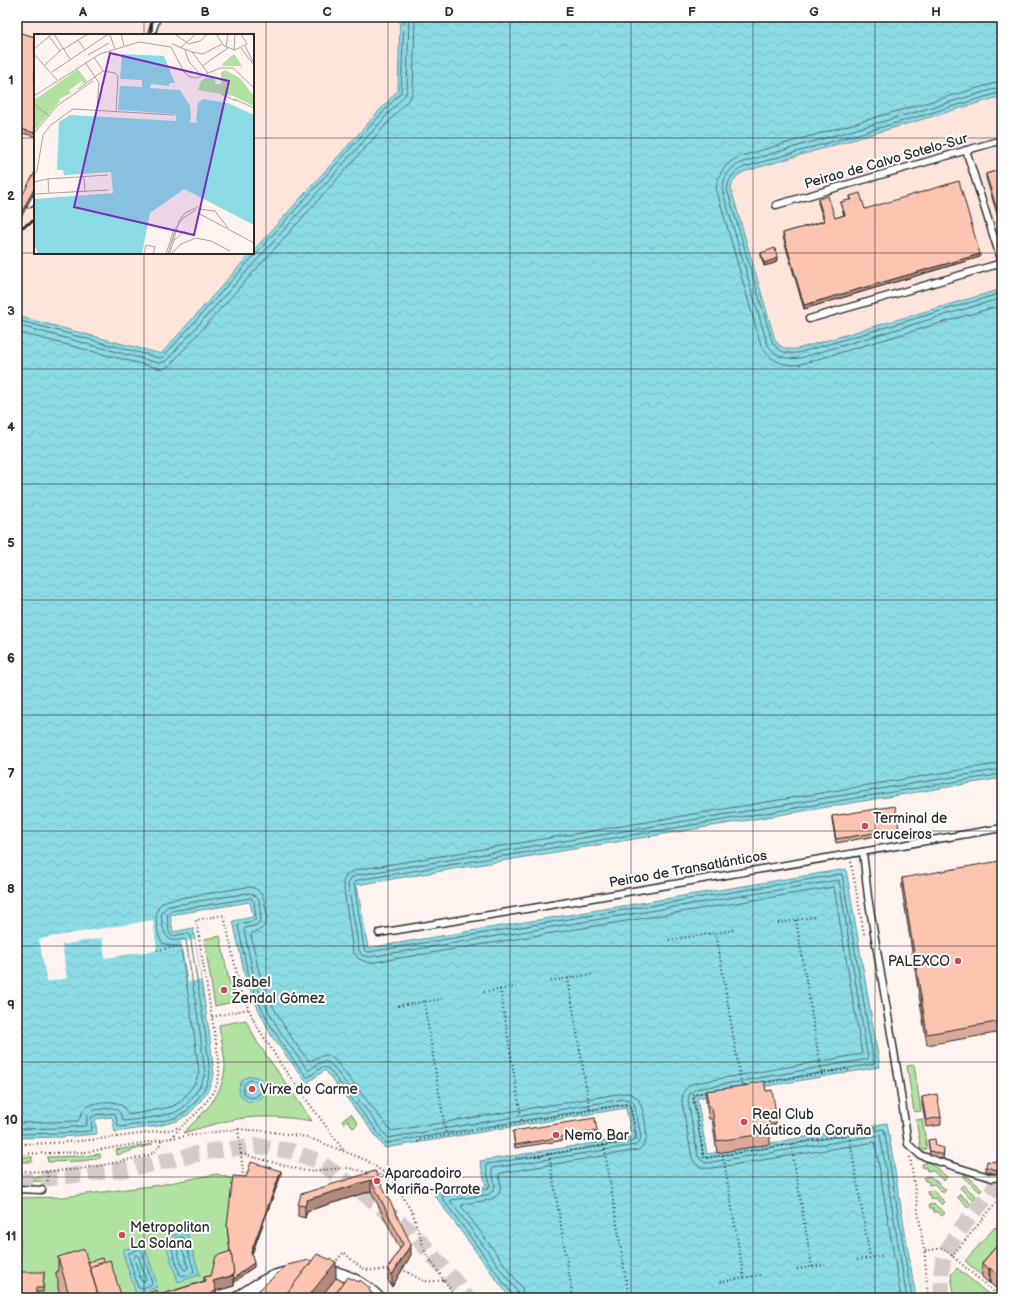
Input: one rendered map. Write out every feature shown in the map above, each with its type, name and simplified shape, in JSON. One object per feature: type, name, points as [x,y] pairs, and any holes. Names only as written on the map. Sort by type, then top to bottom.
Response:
[{"type":"street","points":[[238,1298],[257,1285],[282,1274],[308,1270],[325,1271],[350,1278],[372,1292],[378,1298]]},
{"type":"lane","points":[[151,34],[157,17]]},
{"type":"lane","name":"Peirao de Calvo Sotelo-Sur","points":[[776,205],[1002,140]]},
{"type":"lane","points":[[810,319],[1002,263],[966,150]]},
{"type":"lane","points":[[28,204],[34,200]]},
{"type":"lane","name":"Peirao de Transatlánticos","points":[[379,933],[1002,828]]},
{"type":"lane","points":[[862,852],[908,1144],[920,1155],[992,1178],[1002,1177]]},
{"type":"lane","points":[[17,1189],[42,1190]]},
{"type":"path","points":[[850,854],[857,898]]},
{"type":"path","points":[[171,1138],[199,1111],[210,1098],[217,1085],[219,1061],[196,920],[224,915],[241,992],[255,1023],[282,1066],[344,1151]]},
{"type":"path","points":[[778,923],[814,917]]},
{"type":"path","points":[[796,920],[822,1075]]},
{"type":"path","points":[[669,940],[734,930]]},
{"type":"path","points":[[716,933],[742,1090]]},
{"type":"path","points":[[158,950],[182,946]]},
{"type":"path","points":[[551,981],[592,974]]},
{"type":"path","points":[[568,978],[590,1111]]},
{"type":"path","points":[[484,992],[516,987]]},
{"type":"path","points":[[500,989],[522,1122]]},
{"type":"path","points":[[398,1006],[442,999]]},
{"type":"path","points":[[424,1001],[446,1135]]},
{"type":"path","points":[[212,1017],[248,1009]]},
{"type":"path","points":[[756,1084],[822,1075],[848,1069],[849,1072]]},
{"type":"path","points":[[741,1086],[749,1085]]},
{"type":"path","points":[[714,1091],[693,1094],[704,1158],[849,1135],[875,1130],[875,1126]]},
{"type":"path","points":[[418,1142],[418,1140],[630,1104],[637,1140],[517,1159],[516,1156]]},
{"type":"path","points":[[17,1144],[101,1140],[181,1127]]},
{"type":"path","points":[[238,1129],[243,1172],[240,1184]]},
{"type":"path","points":[[17,1154],[86,1152],[238,1129],[307,1137],[366,1160],[392,1178],[413,1214],[425,1252],[456,1298]]},
{"type":"path","points":[[849,1135],[870,1257]]},
{"type":"path","points":[[17,1171],[70,1171],[110,1164],[151,1154],[159,1148],[161,1140]]},
{"type":"path","points":[[791,1144],[812,1267]]},
{"type":"path","points":[[908,1144],[924,1251],[928,1298]]},
{"type":"path","points":[[604,1145],[629,1298]]},
{"type":"path","points":[[241,1154],[306,1171],[348,1168],[392,1178]]},
{"type":"path","points":[[549,1154],[573,1298]]},
{"type":"path","points":[[723,1155],[744,1278]]},
{"type":"path","points":[[952,1256],[1002,1196]]},
{"type":"path","points":[[924,1251],[942,1248],[1001,1298]]},
{"type":"path","points":[[337,1260],[344,1252],[354,1263],[367,1270],[376,1272],[395,1267]]},
{"type":"path","points":[[857,1260],[882,1256]]},
{"type":"path","points":[[798,1269],[825,1265]]},
{"type":"path","points":[[398,1268],[420,1280],[430,1282],[444,1280]]},
{"type":"path","points":[[720,1282],[760,1275]]},
{"type":"shaded area","points":[[17,17],[400,17],[398,90],[254,250],[254,34],[34,34],[34,254],[250,254],[160,354],[17,316]]},
{"type":"shaded area","points":[[1002,96],[1002,289],[797,349],[788,350],[778,344],[775,340],[731,189],[736,177],[740,173],[746,171]]},
{"type":"green space","points":[[220,936],[229,981],[238,1001],[215,1006],[204,939]]},
{"type":"green space","points":[[246,1020],[257,1042],[312,1121],[293,1118],[256,1117],[237,1119],[183,1133],[212,1103],[221,1085],[225,1064],[219,1025]],"holes":[[[257,1077],[263,1083],[258,1100],[248,1100],[244,1098],[240,1091],[240,1087],[245,1079]]]},
{"type":"green space","points":[[914,1065],[921,1111],[914,1112],[907,1066]]},
{"type":"green space","points":[[351,1114],[358,1124],[353,1128],[348,1120],[344,1124],[342,1121]]},
{"type":"green space","points":[[922,1119],[927,1149],[921,1150],[916,1120]]},
{"type":"green space","points":[[153,1144],[117,1155],[116,1150]]},
{"type":"green space","points":[[100,1154],[100,1158],[82,1161],[48,1162],[47,1157],[84,1156]]},
{"type":"green space","points":[[17,1157],[32,1157],[32,1162],[17,1162]]},
{"type":"green space","points":[[929,1162],[947,1177],[944,1181],[932,1170],[927,1171],[926,1167],[923,1168],[922,1164]]},
{"type":"green space","name":"Metropolitan La Solana","points":[[217,1174],[233,1179],[229,1240],[231,1262],[211,1287],[186,1298],[118,1298],[60,1287],[58,1288],[61,1298],[17,1298],[17,1198],[63,1197],[159,1185]]},
{"type":"green space","points":[[965,1174],[982,1189],[980,1192],[963,1177]]},
{"type":"green space","points":[[930,1176],[946,1190],[943,1193],[934,1184],[929,1185],[928,1181],[925,1181],[924,1177]]},
{"type":"green space","points":[[17,1177],[42,1177],[42,1181],[17,1182]]},
{"type":"green space","points":[[963,1185],[976,1196],[973,1200],[960,1188]]},
{"type":"green space","points":[[932,1190],[945,1202],[942,1205],[936,1198],[931,1199],[930,1195],[928,1195],[927,1191]]},
{"type":"green space","points":[[960,1194],[971,1204],[968,1207],[957,1197]]},
{"type":"green space","points":[[934,1204],[945,1213],[942,1216],[937,1212],[934,1212],[933,1208],[930,1208],[929,1205]]},
{"type":"green space","points":[[995,1227],[1002,1233],[1002,1251],[981,1275],[965,1261]]},
{"type":"green space","points":[[957,1268],[993,1298],[955,1298],[951,1275]]},
{"type":"water","points":[[400,17],[1002,17],[1002,96],[746,171],[736,178],[731,189],[775,340],[784,348],[797,349],[1002,289],[1002,778],[357,885],[368,948],[846,869],[880,1067],[697,1098],[707,1154],[887,1123],[916,1298],[510,1298],[433,1193],[486,1186],[480,1161],[632,1137],[626,1108],[385,1148],[325,1070],[307,1083],[272,1037],[254,1000],[245,976],[233,921],[253,917],[250,902],[170,915],[173,932],[193,928],[209,1031],[214,1075],[208,1090],[189,1114],[177,1121],[158,1126],[115,1132],[112,1117],[95,1119],[97,1134],[17,1138],[17,316],[161,354],[250,254],[254,254],[254,250],[398,90]]},
{"type":"water","points":[[252,1076],[261,1080],[265,1089],[261,1098],[252,1102],[243,1098],[239,1089],[243,1080]]},
{"type":"water","points":[[17,1221],[20,1221],[20,1259],[17,1259]]},
{"type":"water","points":[[186,1231],[200,1275],[178,1282],[164,1238]]},
{"type":"water","points":[[144,1244],[158,1287],[136,1294],[122,1250]]},
{"type":"pier","points":[[153,920],[157,950],[105,958],[102,938],[62,945],[67,978],[47,982],[39,939]]},
{"type":"pier","points":[[195,940],[201,980],[188,982],[181,941]]},
{"type":"building","points":[[17,32],[34,37],[34,133],[17,128]]},
{"type":"building","points":[[1002,169],[1002,226],[986,174]]},
{"type":"building","points":[[34,174],[34,189],[17,221],[17,205]]},
{"type":"building","points":[[959,181],[980,254],[804,305],[783,233],[825,221],[818,199],[828,196],[835,218],[845,215],[841,202],[852,200],[850,196],[860,193],[865,209]]},
{"type":"building","points":[[775,248],[777,257],[764,263],[761,253]]},
{"type":"building","name":"Terminal de cruceiros","points":[[895,806],[899,829],[836,839],[832,816]]},
{"type":"building","name":"PALEXCO","points":[[1000,861],[1002,877],[1002,1021],[927,1034],[902,878]]},
{"type":"building","name":"Real Club Náutico da Coruña","points":[[764,1081],[766,1091],[772,1090],[776,1113],[767,1114],[770,1133],[717,1141],[712,1108],[709,1108],[706,1091],[750,1085]]},
{"type":"building","points":[[937,1094],[941,1117],[926,1120],[922,1097]]},
{"type":"building","points":[[595,1118],[597,1131],[515,1145],[513,1131]]},
{"type":"building","points":[[935,1139],[936,1146],[944,1148],[943,1155],[930,1151],[928,1140]]},
{"type":"building","points":[[1002,1153],[1002,1164],[997,1170],[986,1167],[987,1161],[994,1162]]},
{"type":"building","points":[[251,1162],[281,1171],[251,1252],[254,1263],[234,1279],[227,1226],[233,1176],[246,1177]]},
{"type":"building","points":[[375,1171],[411,1244],[392,1275],[388,1268],[403,1244],[371,1180],[307,1200],[305,1206],[298,1205],[301,1194]]},
{"type":"building","points":[[1002,1240],[1002,1279],[982,1263]]},
{"type":"building","points":[[84,1249],[99,1298],[70,1298],[58,1257]]},
{"type":"building","points":[[231,1251],[234,1275],[213,1281],[216,1290],[206,1298],[134,1298],[157,1290],[159,1294],[163,1294],[206,1281],[204,1277],[211,1276],[216,1256]]},
{"type":"building","points":[[317,1254],[336,1262],[307,1298],[283,1298]]},
{"type":"building","points":[[102,1258],[103,1262],[90,1267],[88,1262]]},
{"type":"building","points":[[110,1260],[122,1298],[99,1298],[90,1267]]},
{"type":"building","points":[[309,1260],[312,1261],[283,1298],[264,1298],[259,1295],[259,1290],[287,1265]]},
{"type":"building","points":[[17,1272],[44,1272],[43,1288],[36,1288],[36,1295],[46,1295],[46,1298],[17,1298]]},
{"type":"building","points":[[348,1277],[359,1282],[360,1280],[370,1288],[369,1290],[376,1298],[332,1298]]},
{"type":"building","points":[[336,1278],[344,1282],[332,1298],[320,1298]]},
{"type":"tunnel","points":[[17,1182],[128,1169],[211,1151],[257,1146],[291,1151],[318,1161],[371,1199],[414,1234],[458,1285],[467,1298]]},
{"type":"tunnel","points":[[942,1298],[941,1280],[943,1261],[946,1252],[968,1219],[1002,1179]]},
{"type":"railway","points":[[151,34],[152,17]]},
{"type":"railway","points":[[17,230],[34,221]]},
{"type":"place","name":"Terminal de cruceiros","points":[[865,826]]},
{"type":"place","name":"PALEXCO","points":[[958,961]]},
{"type":"place","name":"Isabel Zendal Gómez","points":[[224,990]]},
{"type":"place","name":"Virxe do Carme","points":[[252,1089]]},
{"type":"place","name":"Real Club Náutico da Coruña","points":[[744,1122]]},
{"type":"place","name":"Nemo Bar","points":[[556,1135]]},
{"type":"place","name":"Aparcadoiro Mariña-Parrote","points":[[377,1181]]},
{"type":"place","name":"Metropolitan La Solana","points":[[122,1235]]}]
